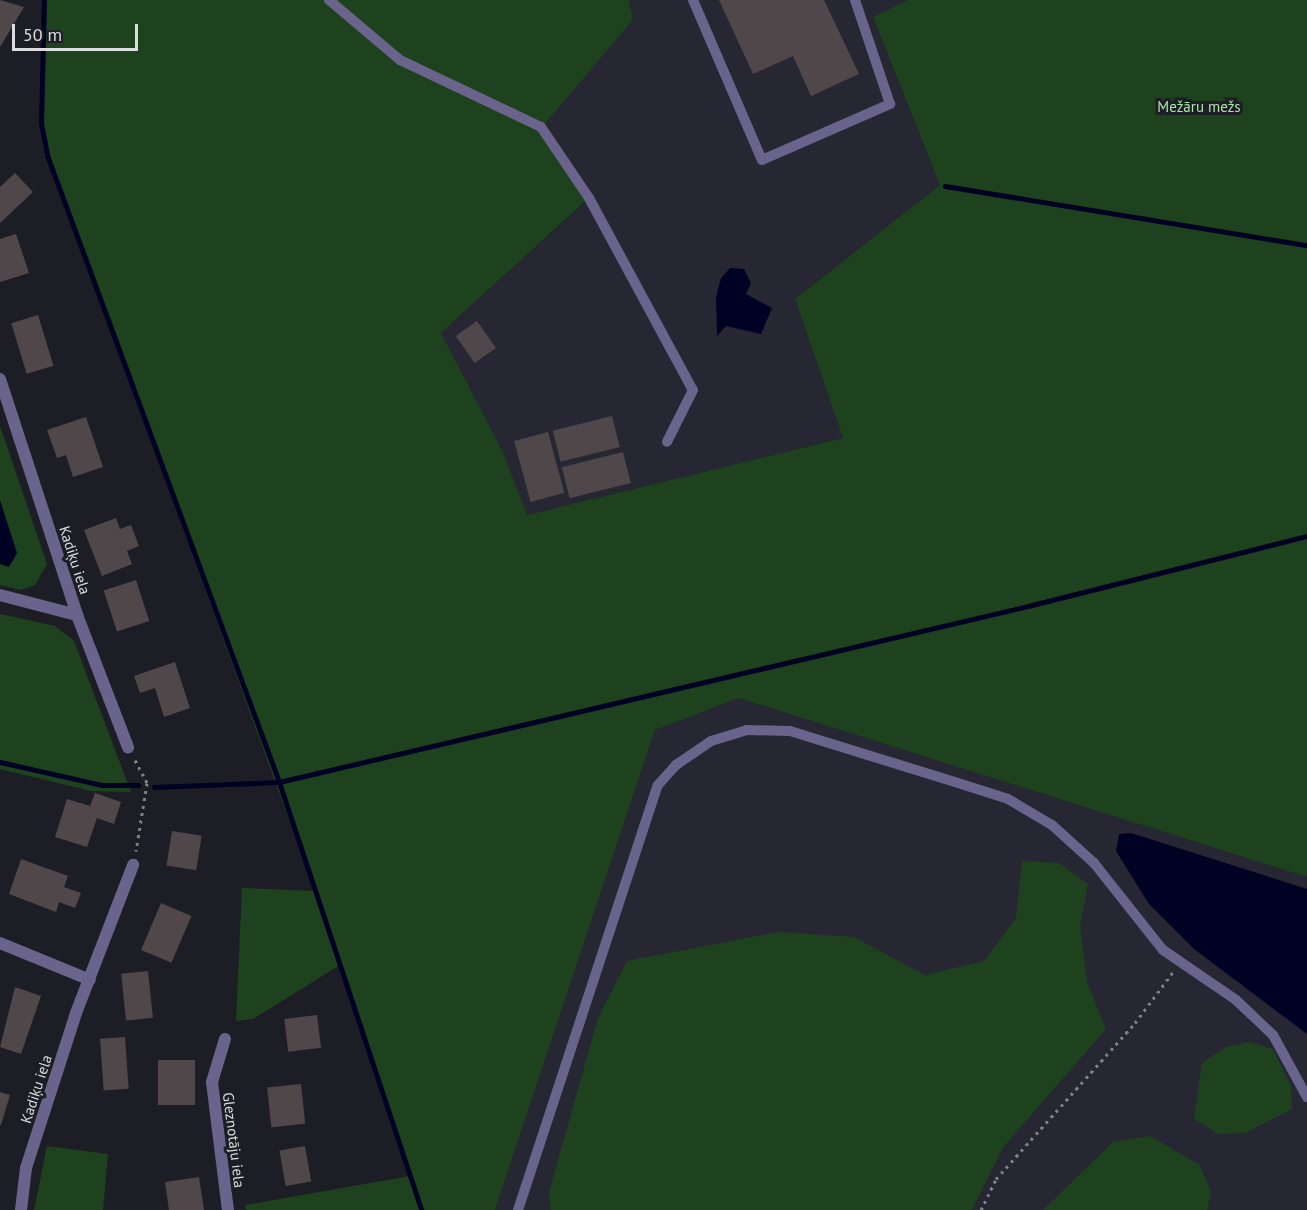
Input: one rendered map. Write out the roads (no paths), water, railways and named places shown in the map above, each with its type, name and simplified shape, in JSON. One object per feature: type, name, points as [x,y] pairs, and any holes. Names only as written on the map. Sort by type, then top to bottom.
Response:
[{"type":"street","name":"Kadiķu iela","points":[[0,379],[77,615],[128,747]]},
{"type":"street","points":[[0,595],[77,615]]},
{"type":"street","name":"Kadiķu iela","points":[[21,1210],[26,1168],[90,980],[133,865]]},
{"type":"street","points":[[0,943],[90,980]]},
{"type":"street","name":"Gleznotāju iela","points":[[225,1039],[212,1082],[228,1210]]},
{"type":"lane","points":[[329,0],[400,60],[541,127],[589,198],[693,390],[667,442]]},
{"type":"lane","points":[[693,0],[762,160],[890,104],[855,0]]},
{"type":"lane","points":[[518,1210],[644,819],[658,785],[676,765],[711,741],[746,730],[790,731],[1008,800],[1052,825],[1094,863],[1179,963],[1236,1000],[1273,1035],[1307,1097]]},
{"type":"water","points":[[730,268],[744,269],[751,283],[746,294],[772,308],[761,334],[726,326],[717,336],[716,297],[721,278]]},
{"type":"water","points":[[0,500],[17,553],[9,567],[0,564]]},
{"type":"water","points":[[1131,833],[1307,889],[1307,1034],[1194,949],[1149,904],[1116,851],[1119,834]]},
{"type":"waterway","points":[[44,0],[41,123],[47,155],[279,782],[421,1210]]},
{"type":"waterway","points":[[945,186],[1307,245]]},
{"type":"waterway","points":[[154,787],[279,782],[1028,606],[1307,536]]},
{"type":"waterway","points":[[0,762],[102,785],[138,785]]},
{"type":"park label","name":"Mežāru mežs","points":[[1199,107]]}]
